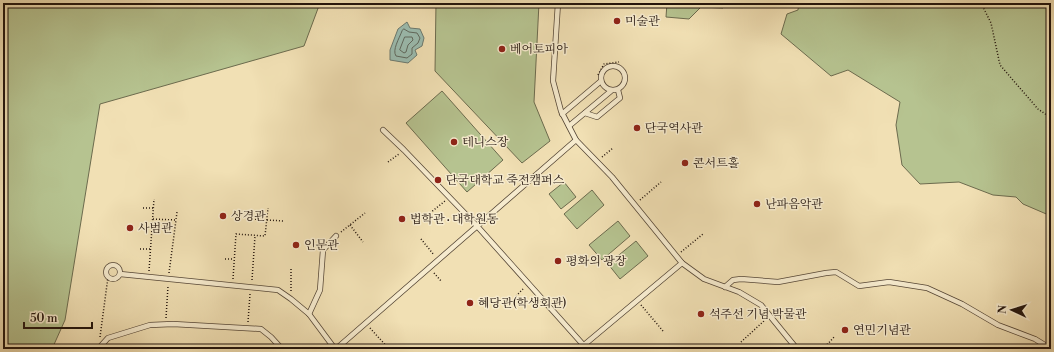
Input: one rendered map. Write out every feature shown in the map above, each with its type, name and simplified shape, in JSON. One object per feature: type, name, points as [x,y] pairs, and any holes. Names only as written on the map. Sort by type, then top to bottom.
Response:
[{"type":"lane","points":[[558,3],[554,80],[562,114],[576,140],[612,177],[682,263],[704,279],[739,292],[761,305],[797,349]]},
{"type":"lane","points":[[608,67],[619,67],[625,73],[626,77],[624,85],[618,90],[611,90],[605,87],[601,81],[602,73],[608,67]]},
{"type":"lane","points":[[562,114],[601,81]]},
{"type":"lane","points":[[569,126],[611,90]]},
{"type":"lane","points":[[585,113],[597,117],[620,98],[618,90]]},
{"type":"lane","points":[[383,130],[477,226],[585,347],[637,300],[682,263]]},
{"type":"lane","points":[[120,274],[278,290],[309,314],[336,349],[576,140]]},
{"type":"lane","points":[[309,314],[320,290],[323,250],[336,236]]},
{"type":"lane","points":[[115,264],[119,267],[120,274],[115,279],[108,277],[106,270],[110,265],[115,264]]},
{"type":"lane","points":[[725,286],[733,280],[741,279],[778,282],[836,272],[859,286],[889,282],[927,288],[962,304],[998,325],[1035,339],[1049,349]]},
{"type":"lane","points":[[98,349],[108,338],[150,325],[165,324],[261,329],[282,349]]},
{"type":"path","points":[[981,3],[991,24],[1000,65],[1038,109],[1051,118]]},
{"type":"path","points":[[597,161],[613,148]]},
{"type":"path","points":[[388,162],[404,150]]},
{"type":"path","points":[[634,205],[662,182]]},
{"type":"path","points":[[430,213],[450,198]]},
{"type":"path","points":[[149,277],[154,199]]},
{"type":"path","points":[[143,208],[153,208]]},
{"type":"path","points":[[232,285],[236,234],[265,236],[268,208]]},
{"type":"path","points":[[165,324],[168,279],[177,212]]},
{"type":"path","points":[[336,236],[365,213]]},
{"type":"path","points":[[153,219],[176,220]]},
{"type":"path","points":[[252,219],[283,222]]},
{"type":"path","points":[[350,225],[363,242]]},
{"type":"path","points":[[676,256],[703,234]]},
{"type":"path","points":[[248,328],[255,236]]},
{"type":"path","points":[[421,239],[438,260]]},
{"type":"path","points":[[140,249],[151,250]]},
{"type":"path","points":[[225,259],[234,259]]},
{"type":"path","points":[[429,268],[442,282]]},
{"type":"path","points":[[291,299],[292,269]]},
{"type":"path","points":[[98,349],[108,277]]},
{"type":"path","points":[[516,296],[529,284]]},
{"type":"path","points":[[637,300],[662,331]]},
{"type":"path","points":[[741,342],[770,316]]},
{"type":"path","points":[[366,323],[389,349]]},
{"type":"path","points":[[823,349],[836,336]]},
{"type":"green space","points":[[3,3],[320,3],[304,46],[100,104],[65,320],[52,349],[3,349]]},
{"type":"green space","points":[[436,3],[539,3],[534,102],[550,141],[522,163],[435,71]]},
{"type":"green space","points":[[667,3],[723,3],[723,8],[701,7],[689,19],[666,17]]},
{"type":"green space","points":[[799,3],[1051,3],[1051,216],[1023,204],[1016,197],[993,195],[959,182],[920,184],[902,165],[896,125],[900,102],[848,70],[831,76],[781,34],[787,14],[798,10]]},
{"type":"green space","name":"테니스장","points":[[442,91],[503,160],[467,192],[406,123]]},
{"type":"green space","points":[[564,182],[576,197],[561,209],[549,194]]},
{"type":"green space","points":[[592,190],[604,205],[577,229],[564,214]]},
{"type":"green space","points":[[618,221],[630,236],[602,260],[589,245]]},
{"type":"green space","points":[[636,241],[648,256],[620,279],[608,264]]},
{"type":"water","points":[[407,22],[410,28],[420,29],[424,38],[422,46],[415,50],[417,55],[408,63],[390,60],[390,50],[398,29]]},
{"type":"place","name":"미술관","points":[[617,21]]},
{"type":"place","name":"베어토피아","points":[[502,49]]},
{"type":"place","name":"단국역사관","points":[[637,128]]},
{"type":"place","name":"테니스장","points":[[454,142]]},
{"type":"place","name":"콘서트홀","points":[[685,163]]},
{"type":"place","name":"단국대학교 죽전캠퍼스","points":[[438,180]]},
{"type":"place","name":"난파음악관","points":[[757,204]]},
{"type":"place","name":"상경관","points":[[223,216]]},
{"type":"place","name":"법학관 · 대학원동","points":[[402,219]]},
{"type":"place","name":"사범관","points":[[130,228]]},
{"type":"place","name":"인문관","points":[[296,245]]},
{"type":"place","name":"평화의 광장","points":[[558,261]]},
{"type":"place","name":"혜당관(학생회관)","points":[[470,303]]},
{"type":"place","name":"석주선 기념 박물관","points":[[701,314]]},
{"type":"place","name":"연민기념관","points":[[845,330]]}]
